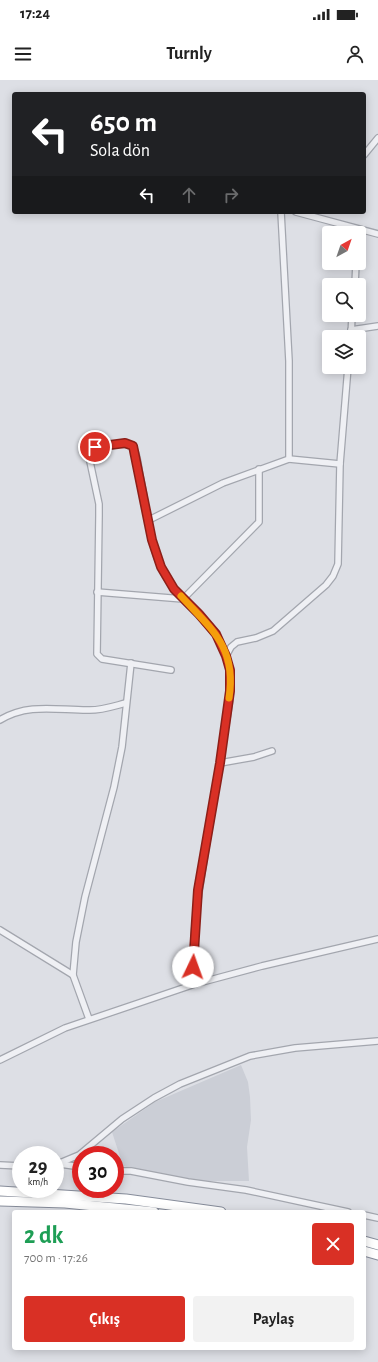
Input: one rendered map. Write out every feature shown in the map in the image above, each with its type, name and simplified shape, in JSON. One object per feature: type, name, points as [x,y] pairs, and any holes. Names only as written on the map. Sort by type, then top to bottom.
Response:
[{"type":"highway","points":[[0,1191],[126,1199],[207,1210]]},
{"type":"highway","points":[[0,1201],[65,1203],[134,1210]]},
{"type":"highway","points":[[366,1242],[378,1245]]},
{"type":"highway","points":[[366,1252],[378,1255]]},
{"type":"street","points":[[366,153],[378,138]]},
{"type":"street","points":[[282,214],[289,361],[289,459]]},
{"type":"street","points":[[303,214],[345,226]]},
{"type":"street","points":[[366,231],[378,234]]},
{"type":"street","points":[[352,322],[351,330],[378,326]]},
{"type":"street","points":[[226,656],[231,647],[238,642],[256,638],[273,631],[326,585],[333,576],[338,564],[340,464],[347,374]]},
{"type":"street","points":[[171,670],[102,659],[96,654],[99,504],[89,457],[93,448],[125,443],[133,446],[153,544],[161,567],[170,583],[212,630],[226,656],[230,670],[230,691],[220,763],[198,890],[193,967],[195,984]]},
{"type":"street","points":[[149,520],[223,483],[289,459],[340,464]]},
{"type":"street","points":[[183,599],[259,522],[259,469]]},
{"type":"street","points":[[98,592],[183,599]]},
{"type":"street","points":[[89,1019],[73,975],[76,942],[85,897],[114,787],[122,747],[131,663]]},
{"type":"street","points":[[0,720],[16,713],[31,709],[46,707],[87,710],[126,703]]},
{"type":"street","points":[[220,763],[254,757],[272,751]]},
{"type":"street","points":[[0,930],[73,975]]},
{"type":"street","points":[[0,1060],[50,1035],[89,1019],[195,984],[262,966],[378,939]]},
{"type":"street","points":[[64,1162],[85,1151],[117,1122],[154,1098],[180,1084],[250,1056],[295,1048],[378,1041]]},
{"type":"street","points":[[0,1165],[12,1166]]},
{"type":"street","points":[[124,1172],[246,1190],[339,1210]]},
{"type":"street","points":[[366,1215],[378,1218]]},
{"type":"shaded area","points":[[241,1065],[248,1082],[250,1097],[251,1120],[247,1147],[249,1181],[185,1181],[124,1166],[124,1146],[117,1146],[112,1132],[155,1102]]},
{"type":"slow traffic","points":[[181,596],[216,634],[221,644],[230,670],[231,684],[229,698]]},
{"type":"route","points":[[95,447],[125,443],[130,444],[135,449],[152,540],[161,567],[174,589],[199,614],[216,634],[226,656],[230,670],[230,691],[220,763],[198,890],[193,967]]}]
